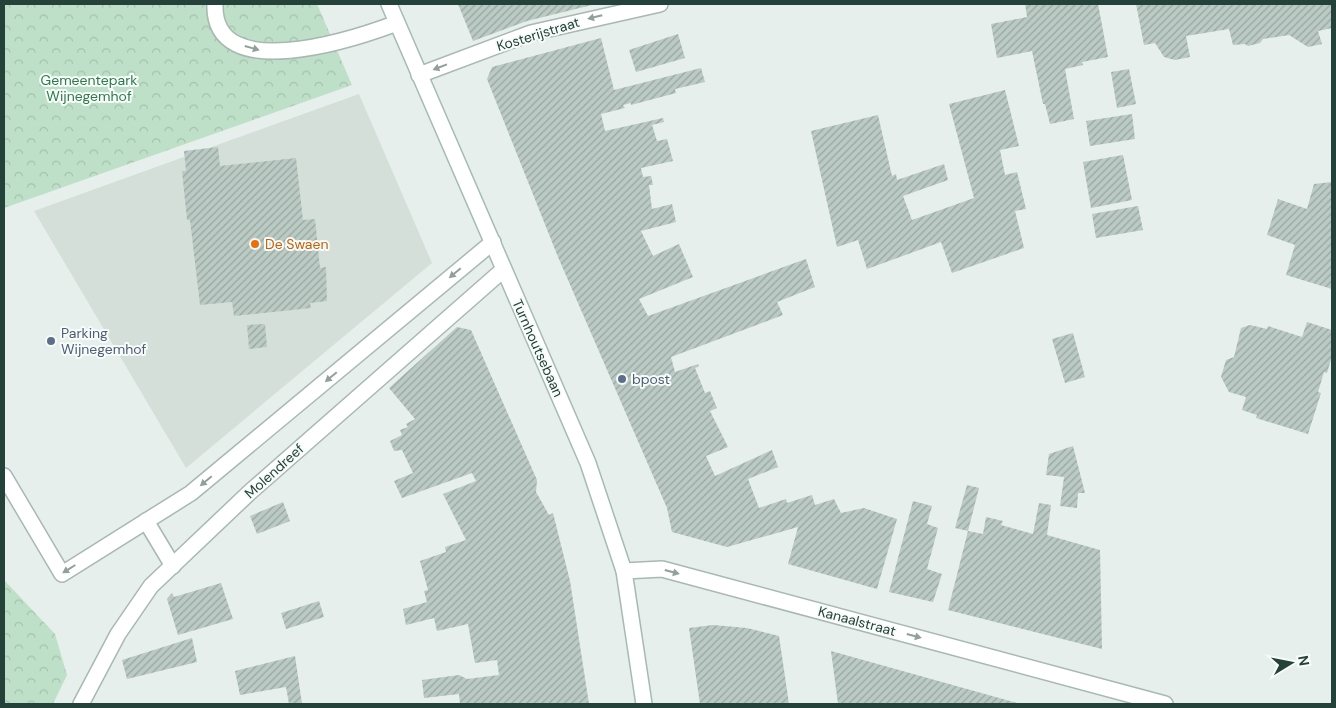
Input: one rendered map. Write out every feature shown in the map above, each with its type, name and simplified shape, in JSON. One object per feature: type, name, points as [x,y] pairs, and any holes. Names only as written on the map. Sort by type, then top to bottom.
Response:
[{"type":"street","points":[[215,4],[216,18],[224,33],[234,43],[258,50],[303,50],[361,37],[397,23]]},
{"type":"street","name":"Turnhoutsebaan","points":[[389,4],[588,463],[624,571],[644,704]]},
{"type":"street","name":"Kosterijstraat","points":[[419,75],[530,33],[660,4]]},
{"type":"street","points":[[4,476],[62,574],[192,493],[493,242]]},
{"type":"street","name":"Molendreef","points":[[81,704],[118,634],[151,586],[250,492],[504,270]]},
{"type":"street","points":[[146,521],[173,566]]},
{"type":"street","name":"Kanaalstraat","points":[[624,571],[662,570],[1165,704]]},
{"type":"shaded area","points":[[359,94],[432,263],[186,468],[34,211]]},
{"type":"green space","name":"Gemeentepark Wijnegemhof","points":[[4,4],[317,4],[352,85],[4,208]]},
{"type":"green space","points":[[4,580],[55,634],[67,675],[53,704],[4,704]]},
{"type":"building","points":[[458,4],[596,4],[527,21],[473,41]]},
{"type":"building","points":[[1025,4],[1098,4],[1108,57],[1082,62],[1083,65],[1065,69],[1074,119],[1050,124],[1045,104],[1043,104],[1032,51],[997,58],[991,24],[1027,17]]},
{"type":"building","points":[[1136,4],[1332,4],[1332,28],[1318,31],[1322,44],[1308,47],[1289,35],[1263,39],[1260,43],[1248,46],[1245,44],[1233,45],[1229,29],[1186,36],[1190,57],[1175,60],[1164,57],[1155,43],[1144,45]]},
{"type":"building","points":[[678,34],[685,58],[636,72],[629,50]]},
{"type":"building","points":[[601,38],[614,90],[701,68],[705,82],[675,89],[676,93],[631,105],[631,103],[623,105],[625,108],[601,114],[605,131],[663,118],[664,122],[652,125],[657,141],[667,139],[673,161],[641,168],[643,177],[651,176],[653,185],[649,185],[652,209],[672,204],[676,222],[641,231],[653,256],[679,244],[693,277],[639,299],[648,316],[806,259],[815,287],[777,302],[783,315],[671,357],[675,372],[698,364],[699,366],[695,368],[705,393],[710,391],[717,408],[710,411],[728,447],[706,456],[715,476],[772,450],[778,467],[748,479],[759,508],[786,499],[787,503],[812,495],[815,505],[834,499],[841,513],[864,508],[897,519],[877,589],[788,564],[798,527],[727,547],[672,532],[667,508],[558,257],[487,79],[492,67]]},
{"type":"building","points":[[1129,69],[1136,104],[1117,108],[1111,72]]},
{"type":"building","points":[[1005,90],[1019,146],[1000,150],[1005,175],[1017,172],[1026,209],[1015,211],[1024,248],[952,273],[941,242],[867,269],[858,240],[837,247],[811,131],[878,115],[892,176],[896,174],[897,180],[944,164],[948,180],[903,196],[912,220],[974,198],[949,104]]},
{"type":"building","points":[[1132,114],[1135,139],[1090,146],[1086,121]]},
{"type":"building","name":"De Swaen","points":[[218,147],[220,166],[296,158],[303,220],[315,219],[320,268],[326,267],[327,301],[310,303],[311,308],[234,316],[232,302],[200,305],[190,220],[187,220],[182,171],[186,171],[184,151]]},
{"type":"building","points":[[1123,155],[1132,200],[1091,208],[1083,162]]},
{"type":"building","points":[[1332,182],[1332,289],[1286,275],[1295,245],[1267,235],[1278,199],[1307,209],[1314,184]]},
{"type":"building","points":[[1138,206],[1143,230],[1096,238],[1092,214]]},
{"type":"building","points":[[1307,322],[1332,330],[1332,356],[1327,373],[1324,372],[1318,392],[1321,393],[1308,434],[1256,418],[1257,415],[1242,410],[1246,397],[1229,392],[1221,377],[1226,360],[1234,357],[1241,328],[1250,325],[1267,329],[1268,326],[1302,337]]},
{"type":"building","points":[[265,324],[267,347],[249,349],[247,325]]},
{"type":"building","points":[[457,327],[471,330],[537,480],[536,492],[549,515],[553,513],[570,581],[589,704],[460,704],[459,694],[424,698],[422,680],[459,675],[467,679],[499,675],[497,660],[475,663],[468,624],[437,631],[434,618],[406,625],[403,609],[427,602],[424,591],[428,590],[420,561],[446,552],[445,547],[466,540],[443,494],[476,481],[472,473],[402,498],[394,481],[413,473],[402,450],[394,451],[390,441],[402,435],[400,430],[408,427],[406,424],[415,419],[389,388]]},
{"type":"building","points":[[1073,333],[1085,377],[1065,383],[1052,339]]},
{"type":"building","points":[[1073,446],[1085,493],[1078,493],[1077,508],[1060,506],[1064,477],[1046,475],[1049,454]]},
{"type":"building","points":[[967,485],[979,488],[968,531],[955,528]]},
{"type":"building","points":[[913,501],[932,506],[927,524],[938,528],[927,569],[942,574],[933,602],[889,592]]},
{"type":"building","points":[[283,502],[290,521],[257,534],[250,516]]},
{"type":"building","points":[[1039,503],[1051,505],[1047,535],[1100,550],[1102,649],[948,610],[968,531],[983,534],[986,517],[1003,521],[1001,525],[1033,534]]},
{"type":"building","points":[[221,583],[233,619],[178,635],[167,599],[172,593],[174,597]]},
{"type":"building","points":[[319,601],[324,617],[286,629],[281,613]]},
{"type":"building","points":[[713,625],[747,628],[779,636],[789,704],[700,704],[689,628]]},
{"type":"building","points":[[192,638],[197,662],[127,679],[122,660]]},
{"type":"building","points":[[831,651],[1021,704],[838,704]]},
{"type":"building","points":[[295,656],[302,704],[289,704],[286,687],[240,695],[235,671]]},
{"type":"place","name":"De Swaen","points":[[255,244]]},
{"type":"place","name":"Parking Wijnegemhof","points":[[51,341]]},
{"type":"place","name":"bpost","points":[[622,379]]}]
